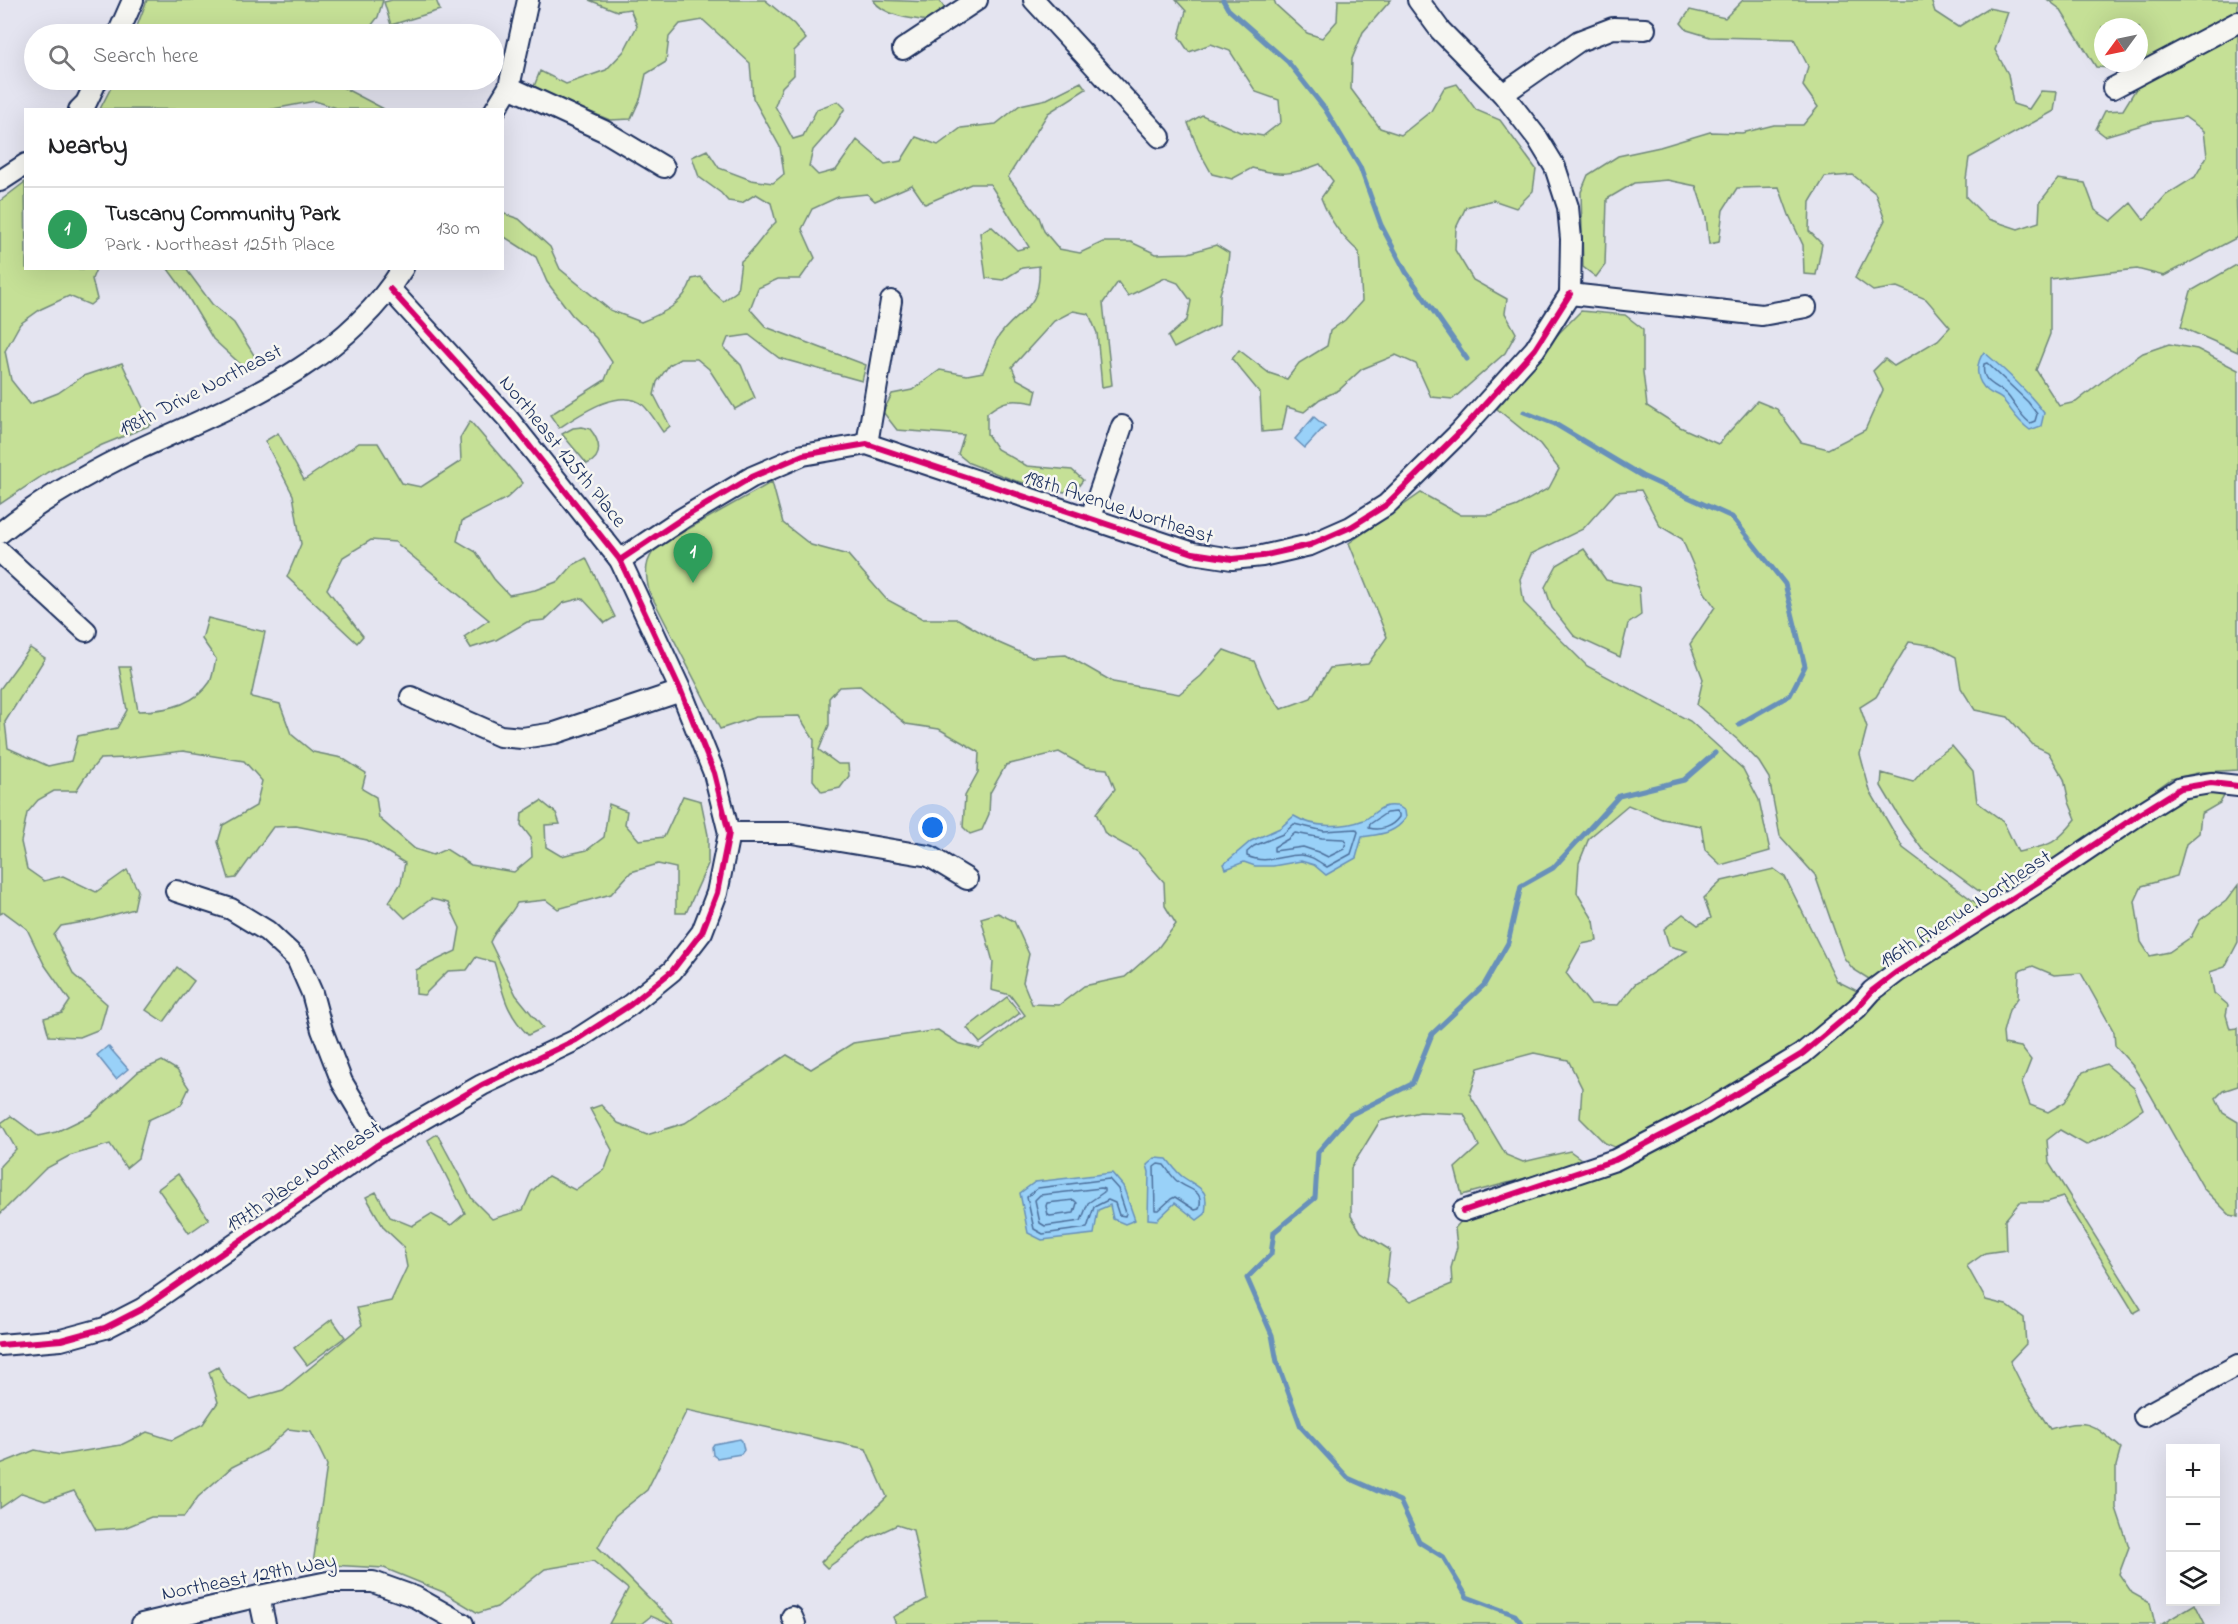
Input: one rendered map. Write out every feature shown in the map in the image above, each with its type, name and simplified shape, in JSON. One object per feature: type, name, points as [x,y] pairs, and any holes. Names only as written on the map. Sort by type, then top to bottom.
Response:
[{"type":"street","points":[[122,24],[133,0]]},
{"type":"street","points":[[496,108],[509,87],[528,0]]},
{"type":"street","points":[[903,49],[978,0]]},
{"type":"street","points":[[1034,0],[1160,137]]},
{"type":"street","points":[[1418,0],[1440,30],[1503,94],[1538,139],[1555,167],[1568,207],[1571,239],[1570,294],[1762,315],[1806,307]]},
{"type":"street","points":[[2113,88],[2238,22]]},
{"type":"street","points":[[1503,94],[1579,41],[1613,28],[1645,29]]},
{"type":"street","points":[[509,87],[603,131],[664,167]]},
{"type":"street","points":[[82,108],[92,90]]},
{"type":"street","points":[[0,181],[24,165]]},
{"type":"street","name":"198th Drive Northeast","points":[[0,532],[68,485],[123,457],[229,409],[279,382],[323,353],[390,289],[402,270]]},
{"type":"street","name":"Northeast 125th Place","points":[[390,289],[509,420],[620,560],[681,691],[714,773],[729,833]]},
{"type":"street","name":"198th Avenue Northeast","points":[[620,560],[683,518],[752,477],[803,455],[867,444],[1193,553],[1232,559],[1262,556],[1310,545],[1351,527],[1386,505],[1460,432],[1535,349],[1570,294]]},
{"type":"street","points":[[867,444],[891,300]]},
{"type":"street","points":[[1091,517],[1122,426]]},
{"type":"street","points":[[0,552],[86,631]]},
{"type":"street","points":[[411,697],[500,736],[522,738],[555,733],[681,691]]},
{"type":"street","name":"196th Avenue Northeast","points":[[1463,1211],[1615,1160],[1705,1113],[1802,1054],[1857,1008],[1872,991],[1897,972],[2181,788],[2211,783],[2238,786]]},
{"type":"street","points":[[729,833],[792,833],[929,856],[967,879]]},
{"type":"street","name":"197th Place Northeast","points":[[0,1346],[61,1340],[105,1328],[142,1309],[378,1144],[483,1085],[576,1040],[630,1005],[672,970],[702,932],[717,893],[729,833]]},
{"type":"street","points":[[176,891],[231,909],[267,931],[297,959],[312,993],[322,1030],[342,1082],[378,1144]]},
{"type":"street","points":[[2144,1416],[2238,1365]]},
{"type":"street","name":"Northeast 129th Way","points":[[142,1624],[328,1582],[373,1582],[415,1597],[463,1624]]},
{"type":"street","points":[[259,1596],[265,1624]]},
{"type":"green space","points":[[147,0],[383,0],[378,17],[373,24],[138,24]]},
{"type":"green space","points":[[436,0],[440,10],[391,24],[384,2]]},
{"type":"green space","points":[[589,0],[765,0],[794,24],[806,39],[794,51],[794,75],[782,87],[775,106],[793,139],[803,136],[817,109],[838,101],[845,108],[834,126],[813,150],[809,166],[818,175],[836,170],[857,140],[885,164],[901,161],[916,137],[938,145],[961,128],[996,124],[1020,105],[1047,99],[1081,82],[1086,89],[1048,113],[1008,177],[1039,217],[1044,231],[1059,249],[1080,253],[1103,242],[1131,242],[1156,254],[1189,253],[1216,245],[1229,253],[1227,271],[1220,294],[1219,325],[1174,348],[1168,337],[1187,320],[1191,301],[1178,283],[1165,278],[1128,296],[1118,282],[1103,303],[1112,385],[1102,387],[1097,333],[1089,314],[1073,311],[1054,321],[1012,367],[1017,379],[1037,390],[1034,403],[1009,401],[987,413],[987,434],[997,449],[1027,466],[1072,470],[1083,480],[1077,488],[1064,492],[1016,481],[969,463],[958,454],[964,435],[897,430],[883,412],[892,394],[912,390],[940,370],[967,375],[983,372],[996,341],[1025,310],[1036,293],[1039,266],[1022,268],[1003,280],[986,278],[980,233],[991,226],[1017,250],[1029,247],[990,184],[971,184],[925,204],[912,185],[875,201],[867,194],[838,197],[812,209],[802,229],[815,258],[800,279],[778,279],[758,288],[750,309],[766,327],[866,365],[862,381],[779,358],[749,335],[728,338],[724,348],[741,365],[755,398],[735,409],[709,369],[697,359],[680,359],[669,365],[657,382],[654,395],[670,426],[663,432],[643,405],[634,400],[623,399],[600,404],[559,428],[550,415],[605,380],[612,362],[596,338],[572,315],[547,282],[536,257],[504,237],[504,214],[519,219],[550,247],[560,269],[610,310],[641,322],[658,315],[678,301],[684,295],[692,279],[701,277],[723,301],[737,291],[741,261],[776,222],[771,203],[756,194],[742,203],[728,201],[699,177],[692,157],[707,150],[719,168],[751,180],[773,183],[784,174],[780,147],[753,98],[750,63],[703,20],[680,24],[669,37],[666,62],[646,74],[641,97],[631,119],[610,120],[533,89],[540,71],[566,84],[606,70],[624,51],[637,26],[630,9],[617,11]]},
{"type":"green space","points":[[873,0],[940,1],[945,9],[929,21],[906,18],[891,13]]},
{"type":"green space","points":[[1176,0],[1274,0],[1276,5],[1307,33],[1322,38],[1337,21],[1338,0],[1391,0],[1363,32],[1352,59],[1351,89],[1380,128],[1401,135],[1431,111],[1444,88],[1457,84],[1476,110],[1500,120],[1536,169],[1533,191],[1516,208],[1493,200],[1466,207],[1456,228],[1455,250],[1473,280],[1507,299],[1505,313],[1516,333],[1505,353],[1453,399],[1431,397],[1416,364],[1396,355],[1362,369],[1339,390],[1320,399],[1304,412],[1287,407],[1282,430],[1262,432],[1260,393],[1232,359],[1239,350],[1269,373],[1287,379],[1299,363],[1327,346],[1330,331],[1345,320],[1362,301],[1359,252],[1337,228],[1324,206],[1321,198],[1333,181],[1320,164],[1286,173],[1252,168],[1232,179],[1212,174],[1198,149],[1188,123],[1202,115],[1240,132],[1263,136],[1281,122],[1279,100],[1256,92],[1230,51],[1211,44],[1189,52],[1179,37],[1186,11]]},
{"type":"green space","points":[[1743,0],[1931,0],[1935,12],[1958,27],[1988,8],[2008,12],[1995,50],[2008,74],[2013,104],[2029,109],[2041,91],[2057,92],[2054,111],[1969,158],[1966,197],[1988,219],[2018,229],[2039,222],[2040,202],[2058,179],[2085,183],[2095,210],[2111,221],[2131,203],[2144,220],[2166,195],[2195,177],[2207,156],[2204,131],[2185,117],[2152,122],[2105,136],[2096,129],[2105,111],[2123,110],[2137,87],[2238,34],[2236,199],[2238,237],[2164,276],[2137,269],[2050,279],[2050,334],[2036,370],[2059,406],[2076,402],[2143,353],[2169,344],[2197,349],[2238,370],[2238,770],[2202,772],[2171,779],[2027,882],[1991,900],[1922,849],[1881,786],[1882,773],[1913,782],[1932,760],[1952,746],[1973,771],[1977,802],[2003,821],[2018,852],[2052,843],[2076,819],[2069,802],[2064,779],[2048,752],[2033,745],[2008,717],[1975,710],[1961,688],[1956,657],[1935,646],[1909,642],[1876,697],[1860,707],[1867,727],[1860,754],[1870,791],[1903,848],[1980,906],[1869,979],[1853,969],[1844,958],[1815,875],[1780,836],[1769,778],[1759,762],[1738,740],[1697,705],[1703,679],[1690,644],[1715,607],[1705,593],[1682,539],[1660,526],[1641,490],[1616,492],[1583,529],[1531,554],[1520,579],[1524,603],[1587,666],[1690,721],[1743,769],[1759,800],[1770,851],[1721,865],[1705,850],[1701,826],[1662,819],[1628,805],[1589,838],[1579,863],[1577,893],[1594,921],[1597,941],[1582,944],[1566,973],[1590,1004],[1618,1005],[1635,984],[1687,951],[1669,946],[1664,929],[1683,914],[1698,925],[1711,918],[1704,898],[1722,881],[1774,869],[1785,877],[1837,981],[1861,993],[1793,1049],[1745,1081],[1619,1149],[1605,1143],[1580,1118],[1582,1088],[1568,1060],[1534,1053],[1478,1068],[1470,1095],[1506,1155],[1523,1162],[1570,1151],[1585,1162],[1462,1195],[1455,1168],[1479,1146],[1464,1114],[1420,1112],[1380,1121],[1351,1168],[1351,1216],[1361,1232],[1390,1250],[1386,1283],[1411,1301],[1452,1284],[1451,1268],[1457,1247],[1455,1228],[1465,1217],[1557,1192],[1604,1174],[1662,1145],[1795,1069],[1842,1035],[1888,987],[2171,803],[2200,792],[2227,791],[2220,803],[2201,814],[2199,833],[2186,844],[2177,876],[2142,886],[2135,901],[2141,942],[2150,956],[2169,952],[2191,937],[2200,920],[2226,901],[2238,885],[2238,942],[2225,967],[2210,972],[2214,993],[2228,1005],[2226,1015],[2230,1029],[2238,1028],[2238,1086],[2223,1091],[2216,1098],[2223,1113],[2238,1122],[2238,1217],[2230,1215],[2204,1189],[2133,1066],[2115,1046],[2114,1032],[2081,973],[2054,975],[2033,966],[2019,971],[2018,998],[2009,1010],[2003,1032],[2004,1044],[2021,1047],[2031,1060],[2022,1083],[2030,1105],[2048,1112],[2065,1102],[2083,1072],[2106,1064],[2134,1088],[2143,1109],[2109,1133],[2086,1145],[2060,1130],[2047,1140],[2049,1163],[2141,1309],[2134,1313],[2063,1197],[2047,1202],[2020,1202],[2005,1220],[2006,1250],[1985,1253],[1967,1266],[1986,1300],[2006,1305],[2024,1318],[2026,1344],[2010,1361],[2024,1389],[2050,1429],[2081,1423],[2089,1425],[2121,1448],[2116,1466],[2116,1508],[2129,1547],[2119,1574],[2132,1593],[2150,1603],[2155,1624],[896,1624],[893,1617],[927,1599],[913,1530],[897,1525],[869,1538],[827,1568],[821,1562],[887,1497],[866,1449],[687,1410],[647,1490],[616,1515],[598,1547],[675,1624],[669,1624],[651,1616],[641,1624],[609,1624],[628,1589],[593,1561],[545,1569],[497,1607],[478,1613],[443,1592],[384,1568],[313,1564],[327,1465],[311,1432],[288,1429],[264,1451],[232,1467],[198,1497],[184,1517],[151,1517],[124,1528],[96,1530],[74,1491],[45,1501],[22,1493],[0,1508],[0,1464],[35,1450],[60,1455],[121,1445],[147,1432],[172,1440],[203,1424],[218,1402],[209,1372],[218,1367],[227,1383],[251,1399],[283,1390],[362,1325],[357,1308],[391,1301],[407,1267],[403,1246],[384,1228],[366,1197],[376,1192],[390,1217],[412,1226],[431,1214],[451,1225],[465,1213],[428,1140],[437,1134],[472,1199],[492,1219],[523,1210],[531,1192],[548,1176],[575,1190],[605,1169],[612,1150],[590,1109],[601,1105],[618,1123],[647,1135],[685,1123],[787,1055],[811,1069],[853,1043],[938,1030],[958,1043],[980,1049],[1025,1015],[1010,995],[991,990],[993,962],[981,918],[998,913],[1014,921],[1029,954],[1023,982],[1032,1004],[1059,1005],[1084,986],[1125,977],[1158,948],[1176,924],[1165,906],[1164,882],[1138,852],[1105,834],[1096,813],[1115,789],[1107,769],[1086,767],[1059,752],[1006,765],[990,793],[989,814],[982,830],[970,834],[963,827],[965,796],[978,772],[979,752],[939,729],[906,724],[860,686],[839,687],[829,698],[829,725],[819,750],[838,764],[848,764],[849,776],[840,788],[822,792],[813,780],[814,740],[799,716],[756,717],[720,729],[649,591],[648,562],[658,546],[772,482],[783,523],[811,545],[848,555],[886,599],[923,619],[958,619],[999,643],[1031,657],[1066,655],[1113,682],[1179,694],[1201,676],[1224,650],[1254,661],[1265,686],[1281,709],[1311,698],[1330,668],[1368,664],[1387,637],[1349,543],[1421,493],[1461,515],[1491,515],[1517,506],[1549,488],[1559,469],[1540,444],[1497,409],[1559,333],[1581,311],[1625,315],[1643,329],[1643,372],[1647,406],[1680,427],[1718,444],[1757,401],[1777,409],[1801,442],[1828,449],[1865,430],[1883,390],[1873,371],[1885,359],[1894,366],[1938,340],[1950,327],[1926,299],[1897,287],[1873,291],[1855,278],[1885,220],[1875,193],[1853,175],[1825,177],[1810,202],[1809,231],[1822,244],[1816,275],[1804,274],[1803,245],[1779,187],[1737,188],[1723,210],[1719,242],[1709,244],[1706,217],[1696,186],[1667,180],[1634,183],[1607,199],[1605,265],[1596,277],[1583,267],[1581,192],[1588,175],[1618,156],[1660,147],[1710,132],[1742,133],[1774,125],[1803,125],[1818,107],[1803,86],[1808,66],[1794,39],[1710,37],[1687,30],[1681,23],[1690,10],[1725,18]]},
{"type":"green space","points":[[2048,0],[2238,0],[2238,10],[2148,58],[2148,18],[2094,18],[2094,64],[2060,9]]},
{"type":"green space","points":[[110,90],[348,90],[382,108],[337,108],[315,101],[278,108],[101,108]]},
{"type":"green space","points":[[24,183],[24,270],[96,270],[92,279],[97,299],[90,305],[69,296],[41,309],[20,324],[5,351],[11,380],[30,404],[58,393],[83,376],[122,363],[151,425],[102,445],[48,472],[0,504],[0,201]]},
{"type":"green space","points":[[2238,264],[2238,352],[2181,327],[2191,291]]},
{"type":"green space","points":[[169,270],[187,270],[212,304],[234,323],[259,363],[248,371],[213,339],[185,292]]},
{"type":"green space","points":[[470,421],[523,483],[507,498],[462,521],[457,541],[476,552],[494,579],[509,595],[535,590],[559,581],[573,565],[586,558],[615,617],[605,623],[582,598],[563,603],[545,620],[527,622],[496,640],[471,648],[464,637],[489,620],[395,542],[371,540],[343,557],[327,589],[363,636],[357,643],[287,577],[301,544],[293,495],[265,441],[278,433],[304,480],[359,443],[378,443],[402,483],[421,487],[461,461],[460,438]]},
{"type":"green space","points":[[573,428],[590,429],[599,448],[596,457],[587,464],[562,434]]},
{"type":"green space","points":[[1584,549],[1606,580],[1639,587],[1641,615],[1628,624],[1620,657],[1574,636],[1552,608],[1545,587],[1557,565]]},
{"type":"green space","points":[[208,618],[265,632],[251,697],[280,704],[291,734],[313,752],[342,758],[366,773],[362,789],[376,797],[379,818],[415,849],[433,855],[446,849],[471,865],[514,872],[532,857],[531,838],[521,825],[522,813],[541,801],[556,813],[560,824],[545,825],[546,847],[561,856],[587,850],[604,837],[609,804],[627,811],[625,824],[639,840],[664,837],[683,796],[701,801],[708,835],[708,864],[686,913],[676,913],[676,868],[658,864],[631,872],[611,894],[558,909],[546,900],[517,903],[490,942],[516,995],[543,1028],[528,1035],[509,1009],[494,962],[476,957],[467,970],[448,971],[424,995],[416,994],[416,970],[456,951],[460,928],[448,903],[431,899],[405,918],[389,902],[401,883],[405,863],[367,840],[296,826],[273,827],[236,878],[229,879],[218,842],[223,825],[256,806],[262,781],[244,761],[183,751],[100,759],[76,791],[54,791],[38,800],[27,813],[21,842],[27,869],[44,881],[63,876],[96,892],[127,870],[138,890],[134,909],[95,920],[61,926],[54,935],[74,975],[107,1004],[100,1029],[80,1037],[49,1036],[44,1018],[62,1013],[70,1001],[44,964],[27,929],[4,912],[0,914],[0,689],[30,648],[45,658],[5,722],[8,748],[48,766],[71,761],[78,736],[117,728],[127,710],[119,667],[130,667],[138,711],[178,706],[196,697],[203,690],[211,680],[216,659],[202,639]]},
{"type":"green space","points":[[177,967],[194,981],[164,1022],[146,1010]]},
{"type":"green space","points":[[1007,997],[1020,1013],[980,1043],[967,1028]]},
{"type":"green space","points":[[162,1061],[177,1070],[189,1088],[181,1105],[148,1120],[138,1158],[126,1168],[110,1144],[69,1156],[45,1169],[0,1214],[0,1166],[16,1149],[1,1123],[11,1116],[38,1136],[56,1132],[91,1115],[138,1072]]},
{"type":"green space","points":[[178,1174],[209,1219],[189,1233],[158,1189]]},
{"type":"green space","points":[[332,1319],[345,1337],[307,1365],[294,1348]]},
{"type":"green space","points":[[2192,1606],[2196,1606],[2205,1624],[2162,1624]]},
{"type":"water","points":[[1984,352],[2031,396],[2044,413],[2041,426],[2030,430],[2018,420],[2002,399],[1984,387],[1979,377],[1978,367]]},
{"type":"water","points":[[1314,417],[1325,426],[1305,448],[1295,439]]},
{"type":"water","points":[[1386,806],[1398,806],[1405,811],[1406,818],[1397,827],[1387,832],[1362,837],[1356,858],[1326,875],[1314,865],[1301,861],[1273,866],[1255,866],[1244,862],[1226,869],[1224,864],[1251,841],[1280,828],[1294,816],[1310,823],[1328,826],[1356,823]]},
{"type":"water","points":[[108,1046],[128,1069],[116,1079],[97,1055]]},
{"type":"water","points":[[1155,1158],[1167,1159],[1181,1175],[1203,1191],[1206,1199],[1205,1214],[1197,1220],[1175,1203],[1157,1220],[1148,1219],[1149,1172],[1147,1165]]},
{"type":"water","points":[[1112,1173],[1123,1186],[1135,1220],[1125,1224],[1113,1219],[1110,1205],[1098,1210],[1094,1234],[1042,1240],[1028,1233],[1020,1193],[1035,1182]]},
{"type":"water","points":[[740,1439],[744,1450],[741,1454],[717,1458],[713,1455],[714,1444]]},
{"type":"waterway","points":[[1223,0],[1228,9],[1288,62],[1325,109],[1360,167],[1381,225],[1406,272],[1467,359]]},
{"type":"waterway","points":[[1524,412],[1555,424],[1642,476],[1732,517],[1785,584],[1805,666],[1790,695],[1739,724]]},
{"type":"waterway","points":[[1522,1624],[1515,1615],[1467,1597],[1443,1557],[1419,1542],[1400,1501],[1348,1478],[1301,1427],[1277,1362],[1272,1335],[1247,1278],[1271,1254],[1274,1232],[1315,1198],[1318,1152],[1350,1115],[1412,1084],[1432,1034],[1484,985],[1508,943],[1521,886],[1553,868],[1619,796],[1684,780],[1715,753]]},
{"type":"cycle path","points":[[0,1345],[61,1340],[105,1328],[142,1309],[379,1144],[482,1085],[576,1040],[630,1005],[672,971],[702,932],[717,893],[729,833],[714,773],[681,691],[620,560],[509,420],[390,289]]},
{"type":"cycle path","points":[[620,560],[683,518],[752,477],[803,455],[867,444],[1193,553],[1232,559],[1262,556],[1310,545],[1351,527],[1386,505],[1460,432],[1535,349],[1570,294]]},
{"type":"cycle path","points":[[1463,1211],[1615,1160],[1705,1113],[1802,1054],[1857,1008],[1872,991],[1897,972],[2181,788],[2211,783],[2238,786]]},
{"type":"place","name":"Tuscany Community Park","points":[[693,583]]}]
